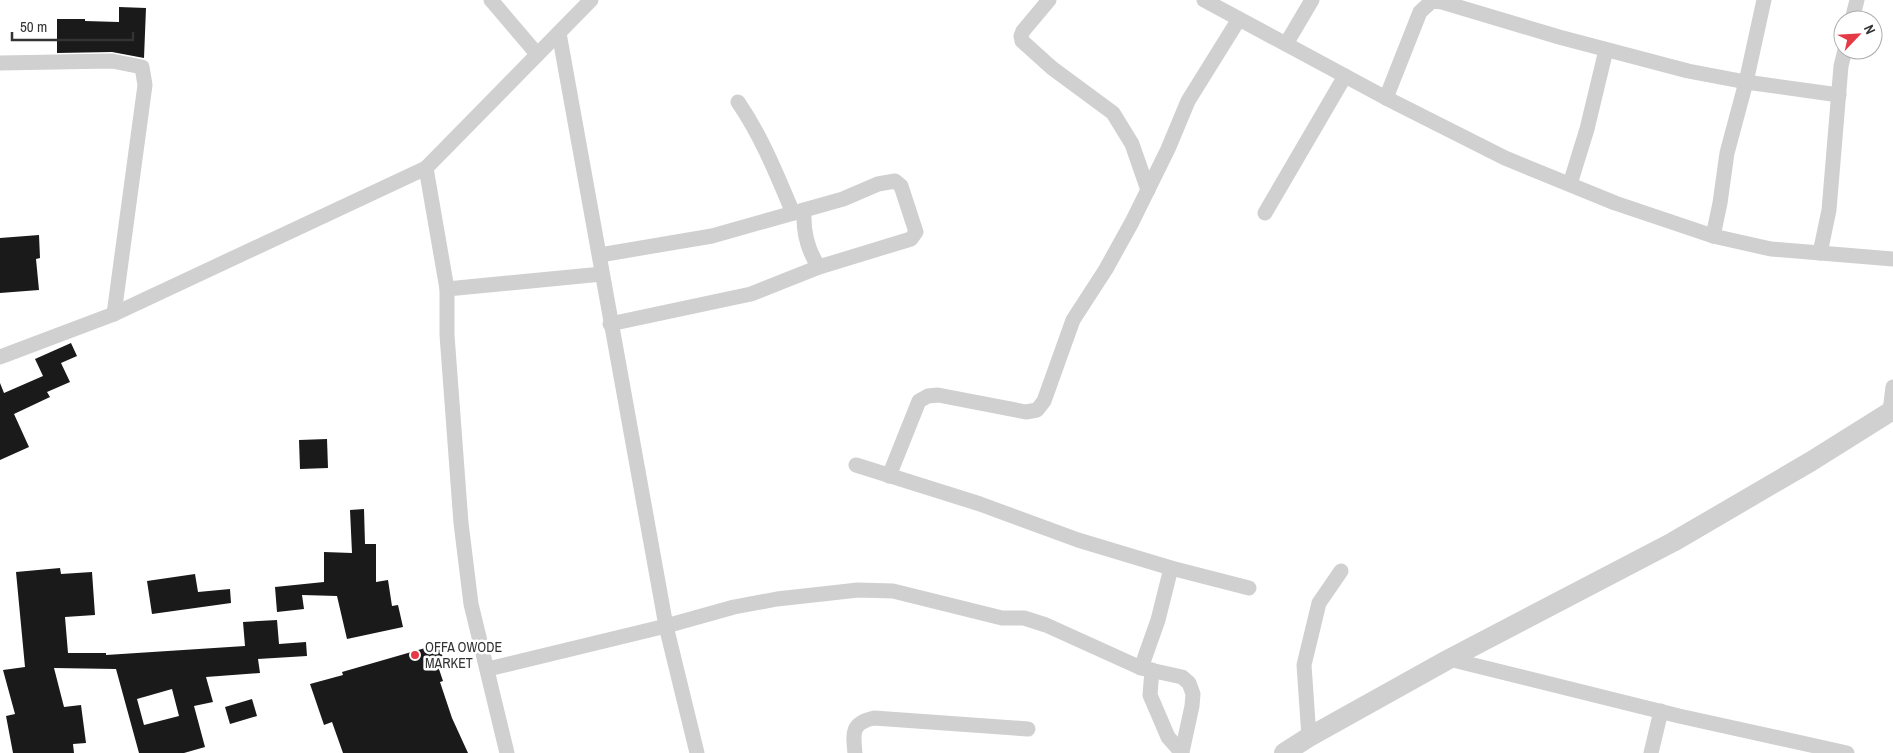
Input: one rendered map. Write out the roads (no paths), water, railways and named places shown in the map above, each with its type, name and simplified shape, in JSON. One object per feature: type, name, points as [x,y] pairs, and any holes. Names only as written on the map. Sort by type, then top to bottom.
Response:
[{"type":"street","points":[[491,0],[537,54]]},
{"type":"street","points":[[0,358],[114,314],[426,168],[591,0]]},
{"type":"street","points":[[1049,0],[1023,31],[1022,40],[1052,68],[1113,113],[1132,144],[1148,190]]},
{"type":"street","points":[[1204,0],[1386,98],[1505,158],[1615,203],[1713,236],[1771,249],[1893,259]]},
{"type":"street","points":[[1286,44],[1312,0]]},
{"type":"street","points":[[1713,236],[1727,154],[1746,82],[1764,0]]},
{"type":"street","points":[[1386,98],[1420,12],[1432,1],[1451,4],[1606,50],[1688,71],[1746,82],[1839,95]]},
{"type":"street","points":[[890,476],[919,401],[928,396],[938,395],[1026,412],[1037,410],[1044,401],[1073,320],[1106,269],[1148,190],[1188,101],[1239,19]]},
{"type":"street","points":[[558,33],[600,255],[610,324],[666,626],[697,753]]},
{"type":"street","points":[[1570,184],[1587,130],[1606,50]]},
{"type":"street","points":[[1820,253],[1829,210],[1842,60]]},
{"type":"street","points":[[0,63],[112,61],[142,67],[145,85],[114,314]]},
{"type":"street","points":[[1265,214],[1345,76]]},
{"type":"street","points":[[738,102],[753,123],[799,212],[812,258],[819,267]]},
{"type":"street","points":[[426,168],[447,289],[448,335],[461,523],[470,604],[488,669],[507,753]]},
{"type":"street","points":[[600,255],[712,236],[843,199],[878,184],[895,181],[901,186],[916,232],[911,239],[819,267],[751,294],[610,324]]},
{"type":"street","points":[[447,289],[602,274]]},
{"type":"street","points":[[1284,753],[1309,737],[1449,659],[1673,542],[1810,462],[1891,410],[1893,387]]},
{"type":"street","points":[[856,465],[980,504],[1078,540],[1171,568],[1249,588]]},
{"type":"street","points":[[1171,568],[1146,669],[1150,695],[1168,737],[1182,753]]},
{"type":"street","points":[[1309,737],[1304,665],[1319,603],[1341,571]]},
{"type":"street","points":[[488,669],[666,626],[734,607],[777,599],[858,590],[892,590],[1002,618],[1024,618],[1046,625],[1146,669],[1182,677],[1189,683],[1193,694],[1182,753]]},
{"type":"street","points":[[1449,659],[1661,711],[1847,753]]},
{"type":"street","points":[[1651,753],[1661,711]]},
{"type":"street","points":[[855,753],[854,736],[856,727],[863,721],[874,718],[1028,729]]},
{"type":"place","name":"OFFA OWODE MARKET","points":[[415,655]]}]
